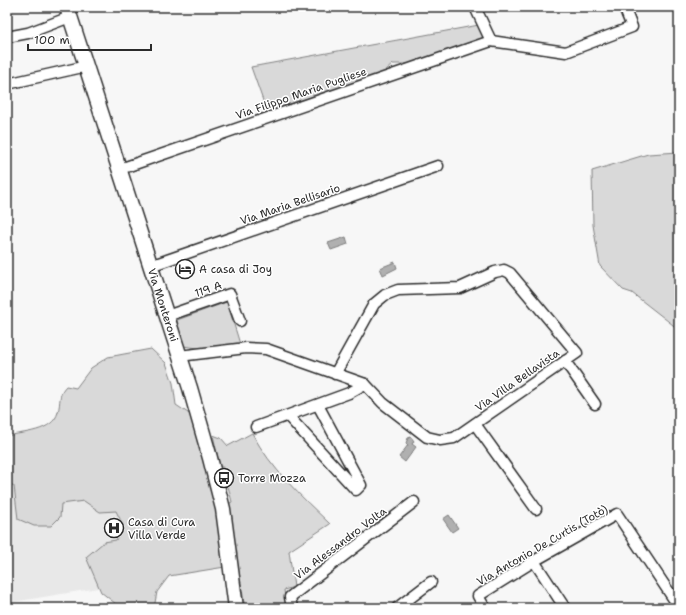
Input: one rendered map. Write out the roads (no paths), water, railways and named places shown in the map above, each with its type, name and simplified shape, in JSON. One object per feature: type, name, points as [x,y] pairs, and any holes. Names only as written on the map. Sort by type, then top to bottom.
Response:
[{"type":"main road","name":"Via Monteroni","points":[[69,12],[167,316],[206,444],[223,509],[236,608]]},
{"type":"street","points":[[475,7],[491,41],[566,52],[632,27],[624,7]]},
{"type":"street","points":[[7,37],[28,33],[69,12]]},
{"type":"street","name":"Via Filippo Maria Pugliese","points":[[120,169],[491,41]]},
{"type":"street","points":[[7,84],[87,66]]},
{"type":"street","name":"Via Maria Bellisario","points":[[150,266],[438,166]]},
{"type":"street","name":"Via Villa Bellavista","points":[[179,356],[246,348],[266,349],[335,374],[365,384],[384,403],[427,437],[440,440],[454,438],[577,353],[510,273],[504,270],[495,272],[460,288],[398,290],[386,295],[374,304],[335,374]]},
{"type":"street","name":"119 A","points":[[167,316],[230,294],[240,321]]},
{"type":"street","points":[[565,361],[595,404]]},
{"type":"street","points":[[256,427],[349,393],[365,384]]},
{"type":"street","points":[[288,416],[356,490],[361,485],[318,405]]},
{"type":"street","points":[[475,424],[536,509]]},
{"type":"street","name":"Via Alessandro Volta","points":[[292,608],[290,597],[414,502]]},
{"type":"street","name":"Via Antonio De Curtis (Totò)","points":[[485,608],[478,596],[534,561],[618,514],[676,606]]},
{"type":"street","points":[[534,561],[564,608]]},
{"type":"street","points":[[397,608],[430,582]]},
{"type":"place","name":"A casa di Joy","points":[[185,269]]},
{"type":"place","name":"Torre Mozza","points":[[224,478]]},
{"type":"place","name":"Casa di Cura Villa Verde","points":[[114,528]]}]
